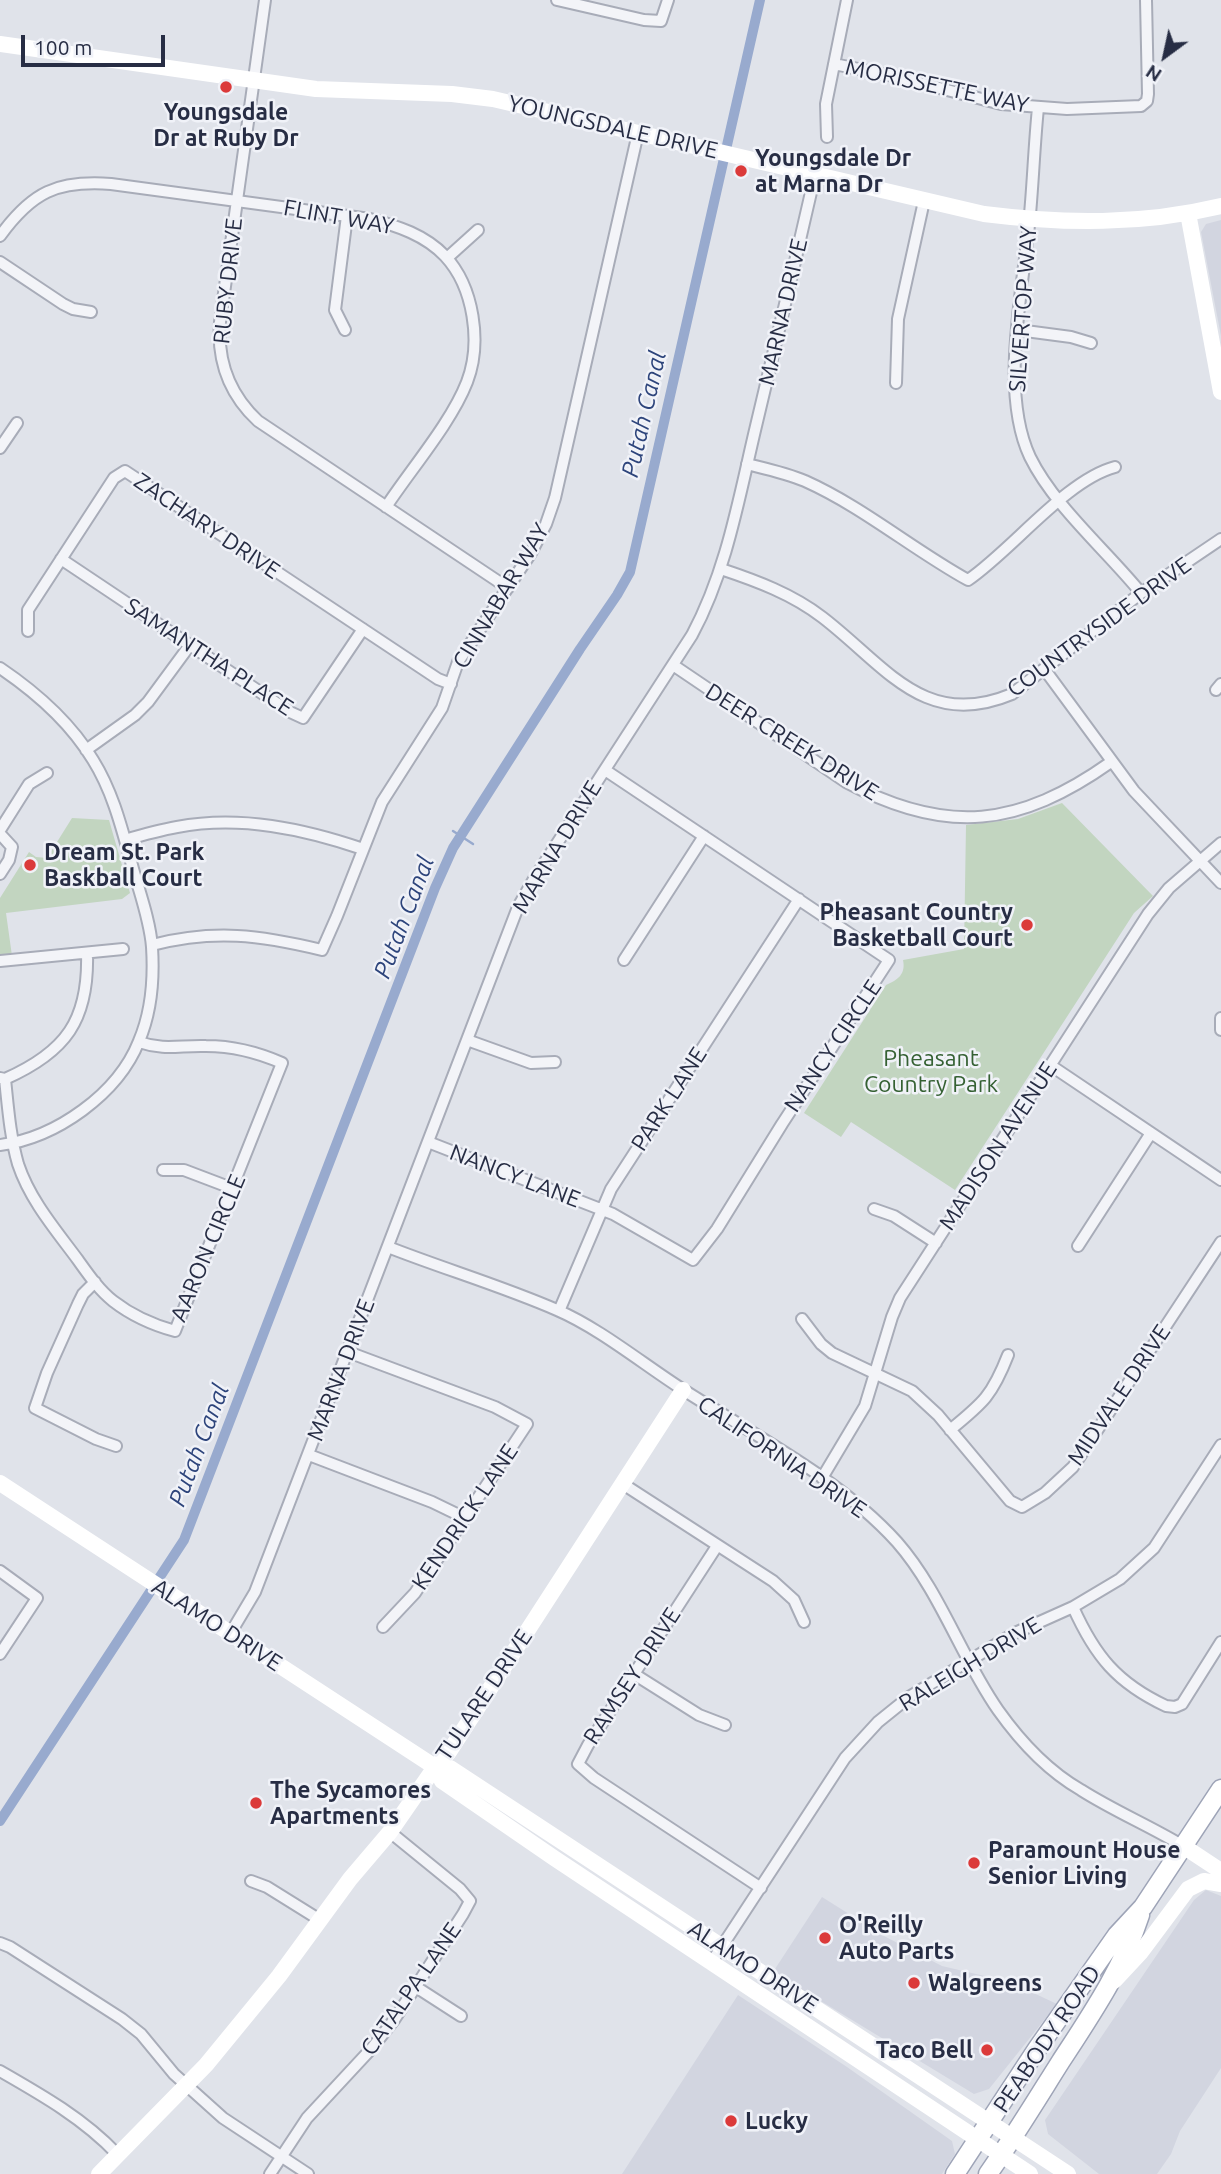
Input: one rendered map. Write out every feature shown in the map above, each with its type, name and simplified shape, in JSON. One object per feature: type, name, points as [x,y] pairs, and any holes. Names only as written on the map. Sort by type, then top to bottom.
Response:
[{"type":"main road","name":"PEABODY ROAD","points":[[956,2174],[1037,2049],[1117,1935],[1143,1907],[1221,1789]]},
{"type":"main road","name":"PEABODY ROAD","points":[[988,2174],[1013,2139],[1105,1990],[1130,1946],[1143,1907]]},
{"type":"street","name":"RUBY DRIVE","points":[[265,0],[219,339],[222,364],[231,387],[243,406],[258,421],[508,588]]},
{"type":"street","points":[[557,0],[644,20],[661,21],[668,0]]},
{"type":"street","points":[[827,137],[826,104],[847,0]]},
{"type":"street","name":"MORISSETTE WAY","points":[[834,64],[1001,104],[1067,110],[1141,106],[1147,101],[1149,94],[1146,0]]},
{"type":"street","name":"YOUNGSDALE DRIVE","points":[[0,44],[333,91],[476,96],[924,201],[984,214],[1029,220],[1104,222],[1188,213],[1221,206]]},
{"type":"street","name":"SILVERTOP WAY","points":[[1038,108],[1015,364],[1016,414],[1021,436],[1031,459],[1060,501],[1141,593]]},
{"type":"street","name":"CINNABAR WAY","points":[[152,945],[232,934],[282,939],[321,950],[382,802],[431,727],[452,684],[458,662],[535,545],[555,498],[638,133]]},
{"type":"street","name":"MARNA DRIVE","points":[[230,1634],[255,1592],[518,907],[673,666],[702,615],[721,569],[815,175]]},
{"type":"street","name":"FLINT WAY","points":[[0,236],[12,219],[31,202],[67,184],[111,184],[347,216],[399,226],[418,235],[447,258],[467,295],[474,331],[471,369],[456,404],[386,507]]},
{"type":"street","points":[[895,383],[898,319],[924,201]]},
{"type":"street","points":[[1188,213],[1221,392]]},
{"type":"street","points":[[345,330],[335,310],[347,216]]},
{"type":"street","points":[[447,258],[478,230]]},
{"type":"street","points":[[0,262],[63,304],[91,312]]},
{"type":"street","points":[[1018,330],[1071,337],[1091,343]]},
{"type":"street","points":[[0,448],[17,423]]},
{"type":"street","points":[[747,464],[785,473],[848,503],[968,580],[1060,501],[1101,470],[1115,467]]},
{"type":"street","name":"ZACHARY DRIVE","points":[[28,631],[28,610],[114,478],[125,471],[438,679],[452,684]]},
{"type":"street","name":"COUNTRYSIDE DRIVE","points":[[721,569],[770,587],[821,616],[912,691],[934,701],[968,707],[996,701],[1012,694],[1141,593],[1221,540]]},
{"type":"street","name":"SAMANTHA PLACE","points":[[61,559],[290,712],[303,718],[363,629]]},
{"type":"street","points":[[86,750],[148,702],[190,645]]},
{"type":"street","name":"DEER CREEK DRIVE","points":[[673,666],[846,782],[888,803],[929,814],[963,818],[1010,813],[1058,796],[1111,762]]},
{"type":"street","points":[[0,668],[49,705],[70,727],[110,793],[125,839],[152,945],[148,1013],[139,1042],[125,1066],[104,1092],[85,1108],[44,1133],[0,1145]]},
{"type":"street","points":[[1045,670],[1150,811],[1221,883]]},
{"type":"street","name":"NANCY CIRCLE","points":[[601,1209],[634,1224],[693,1260],[717,1229],[889,961],[605,770]]},
{"type":"street","points":[[0,874],[9,860],[12,847],[0,832],[29,784],[47,773]]},
{"type":"street","points":[[125,839],[178,826],[236,823],[302,831],[363,849]]},
{"type":"street","points":[[624,960],[704,836]]},
{"type":"street","name":"MADISON AVENUE","points":[[822,1478],[857,1422],[876,1374],[900,1298],[1147,914],[1170,888],[1221,843]]},
{"type":"street","name":"PARK LANE","points":[[559,1311],[611,1189],[799,899]]},
{"type":"street","points":[[0,961],[123,949]]},
{"type":"street","points":[[3,1079],[37,1063],[70,1031],[88,985],[87,953]]},
{"type":"street","points":[[1221,1018],[1221,1030]]},
{"type":"street","points":[[467,1040],[531,1063],[555,1062]]},
{"type":"street","name":"AARON CIRCLE","points":[[3,1079],[19,1166],[39,1208],[111,1300],[135,1315],[175,1331],[282,1063],[246,1049],[202,1046],[155,1048],[139,1042]]},
{"type":"street","points":[[1050,1065],[1221,1180]]},
{"type":"street","points":[[1078,1246],[1151,1133]]},
{"type":"street","name":"NANCY LANE","points":[[428,1142],[601,1209]]},
{"type":"street","points":[[163,1170],[184,1170],[234,1188]]},
{"type":"street","points":[[874,1209],[894,1216],[936,1243]]},
{"type":"street","name":"MIDVALE DRIVE","points":[[802,1319],[821,1344],[832,1353],[912,1391],[950,1430],[1010,1501],[1022,1507],[1034,1501],[1073,1467],[1221,1242]]},
{"type":"street","name":"CALIFORNIA DRIVE","points":[[388,1247],[559,1311],[822,1478],[872,1517],[898,1544],[930,1591],[998,1710],[1021,1739],[1050,1768],[1080,1790],[1183,1846],[1221,1871]]},
{"type":"street","points":[[95,1282],[83,1294],[78,1304],[34,1408],[116,1446]]},
{"type":"street","name":"KENDRICK LANE","points":[[348,1352],[495,1407],[527,1424],[415,1593],[383,1627]]},
{"type":"street","points":[[950,1430],[988,1396],[998,1381],[1008,1355]]},
{"type":"street","name":"TULARE DRIVE","points":[[99,2174],[206,2065],[279,1976],[350,1879],[390,1832],[435,1767],[449,1752],[683,1390]]},
{"type":"street","name":"RALEIGH DRIVE","points":[[711,1963],[829,1783],[856,1745],[878,1722],[909,1697],[1015,1633],[1073,1608],[1120,1579],[1154,1548],[1221,1445]]},
{"type":"street","points":[[309,1455],[432,1502],[465,1518]]},
{"type":"street","name":"ALAMO DRIVE","points":[[0,1483],[435,1767],[450,1768],[1068,2174]]},
{"type":"street","points":[[622,1484],[773,1581],[794,1600],[804,1622]]},
{"type":"street","name":"RAMSEY DRIVE","points":[[717,1546],[578,1764],[594,1778],[761,1888]]},
{"type":"street","points":[[0,1571],[37,1598],[0,1654]]},
{"type":"street","points":[[1073,1608],[1099,1657],[1115,1674],[1166,1706],[1175,1707],[1182,1704],[1221,1642]]},
{"type":"street","points":[[635,1674],[699,1714],[725,1725]]},
{"type":"street","name":"ALAMO DRIVE","points":[[435,1767],[442,1781],[1030,2174]]},
{"type":"street","name":"CATALPA LANE","points":[[270,2174],[307,2119],[372,2048],[416,1987],[470,1900],[390,1832]]},
{"type":"street","points":[[251,1881],[267,1887],[320,1920]]},
{"type":"street","points":[[1105,1990],[1141,1952],[1188,1889],[1204,1881],[1221,1884]]},
{"type":"street","points":[[0,1944],[10,1947],[122,2019],[141,2034],[156,2054],[223,2119],[308,2174]]},
{"type":"street","points":[[416,1987],[461,2016]]},
{"type":"street","points":[[0,2071],[93,2129],[117,2154]]},
{"type":"shaded area","points":[[1221,220],[1221,336],[1201,232],[1206,224]]},
{"type":"shaded area","points":[[1206,1890],[1221,1896],[1221,2068],[1180,2131],[1171,2154],[1157,2174],[1099,2174],[1048,2134],[1045,2120],[1194,1900]]},
{"type":"shaded area","points":[[822,1897],[884,1936],[942,1966],[1010,1982],[1057,2004],[989,2089],[974,2094],[773,1972]]},
{"type":"shaded area","points":[[738,1995],[952,2141],[955,2154],[942,2174],[622,2174]]},
{"type":"green space","name":"Pheasant Country Park","points":[[1062,803],[1153,896],[1134,913],[955,1190],[851,1122],[841,1137],[804,1113],[886,985],[900,976],[903,960],[964,949],[966,825],[1018,819]]},
{"type":"green space","points":[[72,818],[109,820],[130,893],[122,899],[6,913],[12,956],[0,954],[0,898],[29,852],[36,857],[47,858]]},
{"type":"waterway","name":"Putah Canal","points":[[0,1821],[184,1540],[435,888],[453,848],[630,572],[760,0]]},
{"type":"waterway","name":"Putah Canal","points":[[453,831],[473,844]]},
{"type":"place","name":"Youngsdale Dr at Ruby Dr","points":[[226,87]]},
{"type":"place","name":"Youngsdale Dr at Marna Dr","points":[[741,171]]},
{"type":"place","name":"Dream St. Park Baskball Court","points":[[30,865]]},
{"type":"place","name":"Pheasant Country Basketball Court","points":[[1027,925]]},
{"type":"place","name":"The Sycamores Apartments","points":[[256,1803]]},
{"type":"place","name":"Paramount House Senior Living","points":[[974,1863]]},
{"type":"place","name":"O'Reilly Auto Parts","points":[[825,1938]]},
{"type":"place","name":"Walgreens","points":[[914,1983]]},
{"type":"place","name":"Taco Bell","points":[[987,2050]]},
{"type":"place","name":"Lucky","points":[[731,2121]]}]
